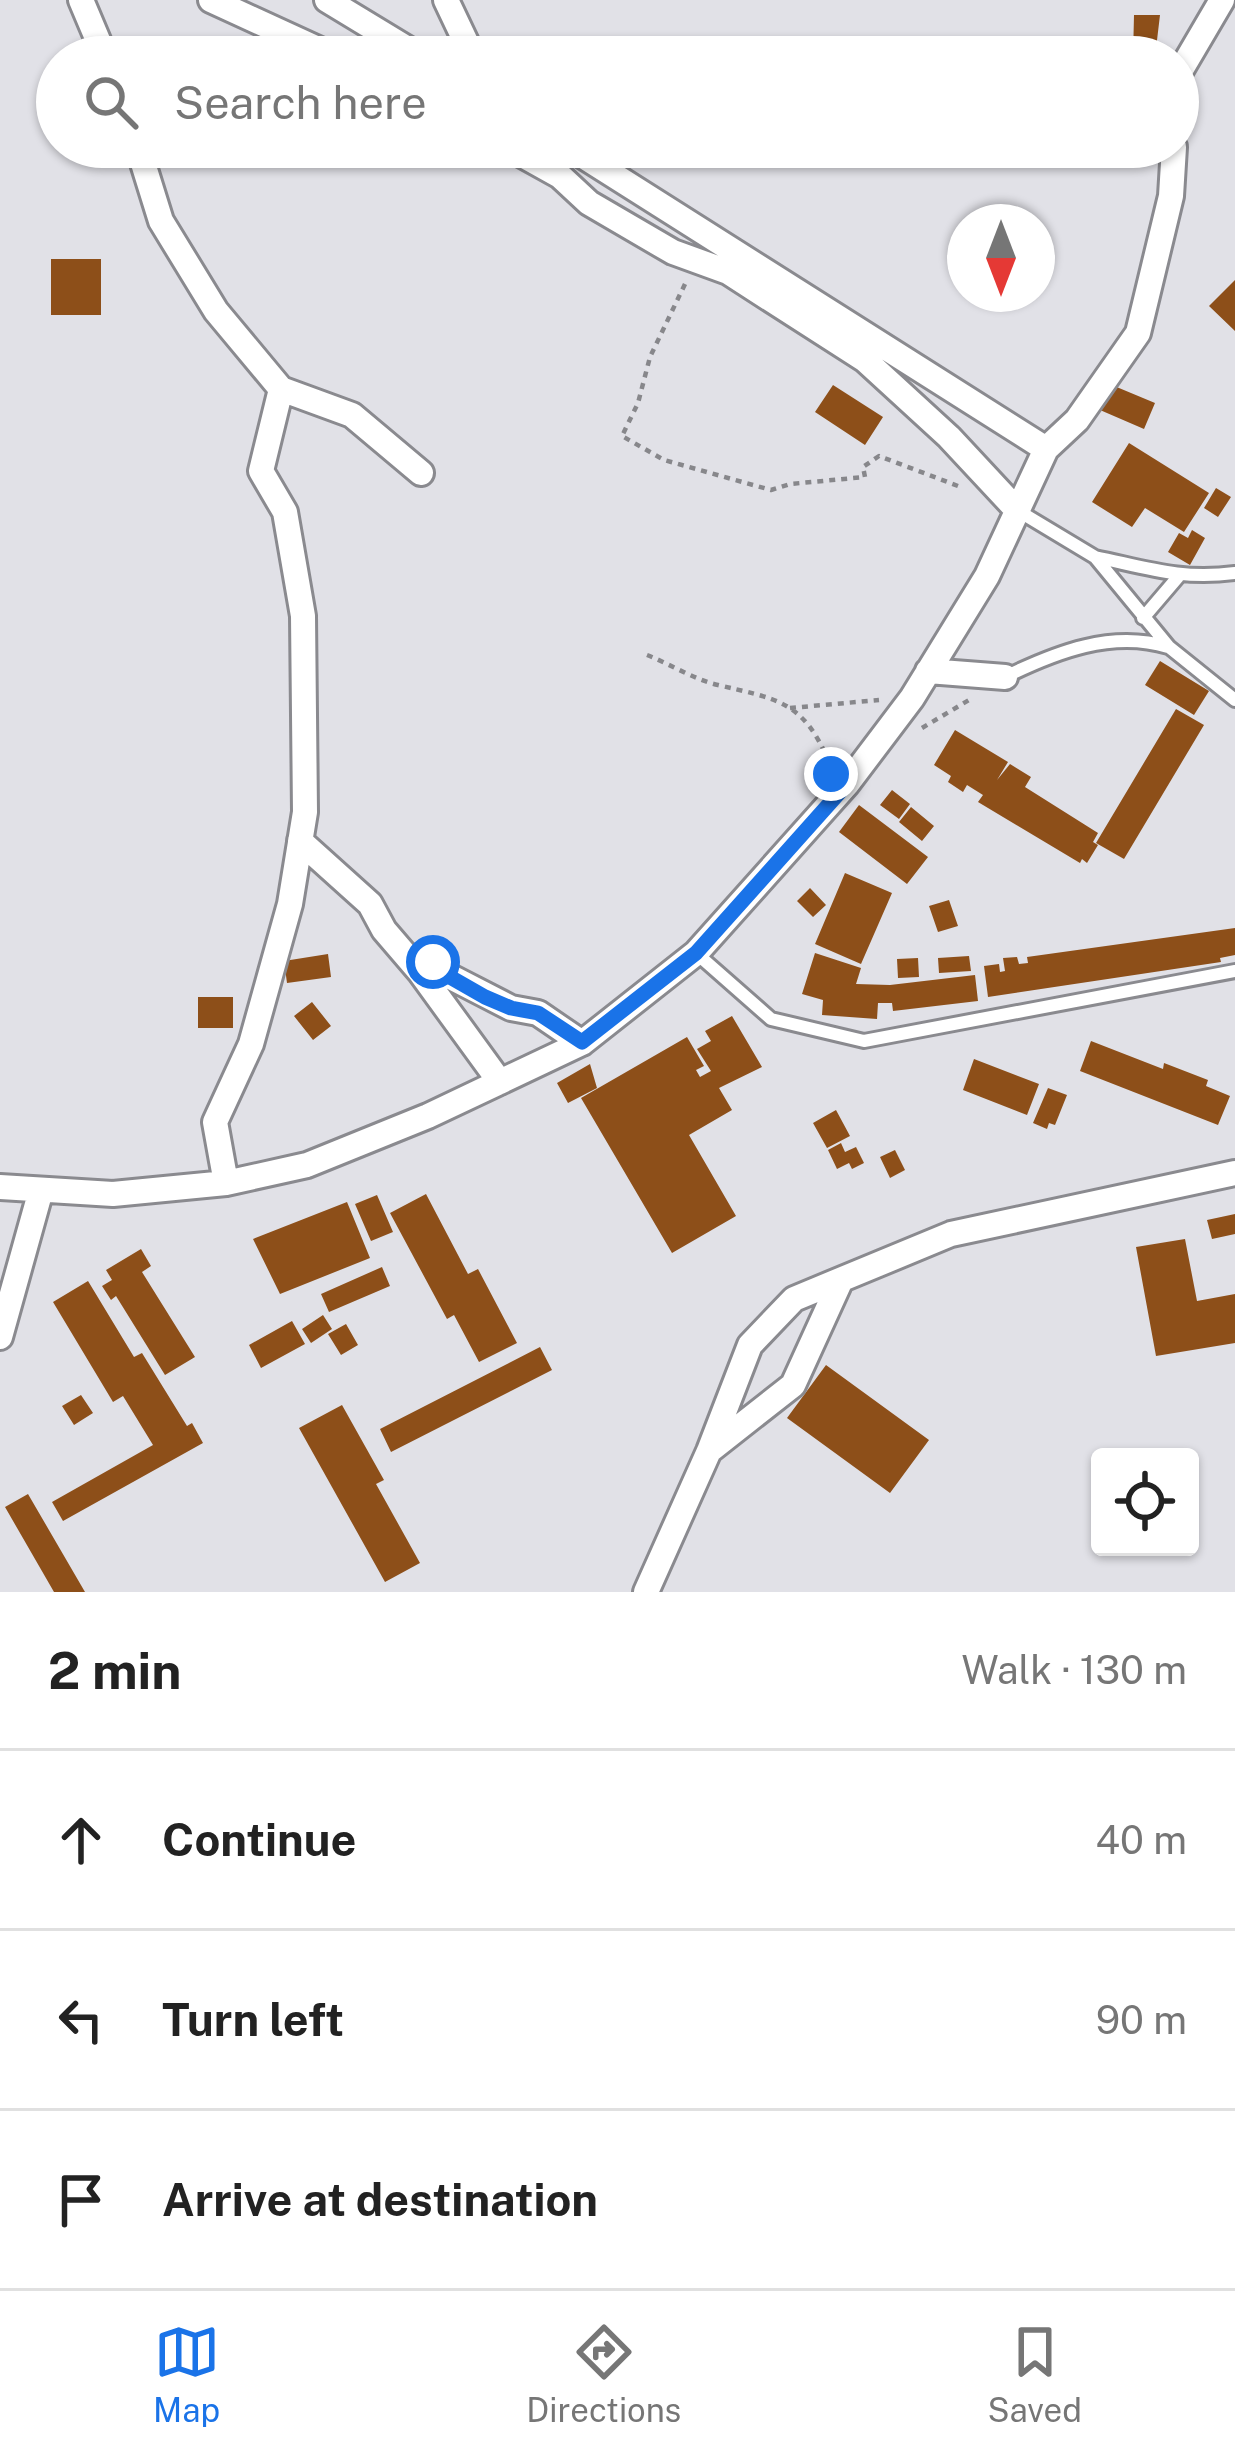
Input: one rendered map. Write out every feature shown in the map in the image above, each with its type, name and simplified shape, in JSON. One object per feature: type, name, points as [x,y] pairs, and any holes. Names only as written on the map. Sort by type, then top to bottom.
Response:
[{"type":"street","points":[[81,0],[96,36]]},
{"type":"street","points":[[212,0],[290,36]]},
{"type":"street","points":[[327,0],[386,36]]},
{"type":"street","points":[[446,0],[463,36]]},
{"type":"street","points":[[1199,39],[1222,0]]},
{"type":"street","points":[[145,168],[161,221],[216,311],[281,388],[352,416],[421,473]]},
{"type":"street","points":[[546,168],[589,202],[673,252],[728,272],[866,360],[949,437],[1017,510]]},
{"type":"street","points":[[602,168],[1046,448]]},
{"type":"street","points":[[0,1187],[113,1193],[226,1183],[307,1165],[582,1042],[696,953],[847,784],[912,698],[987,576],[1046,448],[1077,420],[1138,333],[1171,196],[1173,168]]},
{"type":"street","points":[[226,1183],[215,1122],[251,1044],[290,904],[305,812],[302,616],[285,512],[261,471],[281,388]]},
{"type":"street","points":[[928,671],[1005,677]]},
{"type":"street","points":[[300,841],[359,891],[500,1082]]},
{"type":"street","points":[[409,958],[433,962],[443,973],[511,1008],[538,1013],[582,1042]]},
{"type":"street","points":[[646,1592],[750,1345],[794,1300],[951,1234],[1235,1173]]},
{"type":"street","points":[[0,1337],[40,1190]]},
{"type":"street","points":[[709,1451],[793,1385],[840,1282]]},
{"type":"lane","points":[[1017,510],[1095,557],[1169,647],[1235,700]]},
{"type":"lane","points":[[1095,557],[1153,567],[1178,577],[1235,573]]},
{"type":"lane","points":[[1143,618],[1178,577]]},
{"type":"lane","points":[[1005,677],[1053,653],[1103,643],[1142,639],[1169,647]]},
{"type":"lane","points":[[696,953],[770,1019],[864,1041],[1235,971]]},
{"type":"path","points":[[695,260],[650,357],[638,403],[622,436],[664,460],[771,490],[865,477],[862,467],[879,456],[979,494],[998,489]]},
{"type":"path","points":[[647,655],[713,685],[782,700],[824,750],[831,774],[847,784]]},
{"type":"path","points":[[790,708],[838,700],[912,698]]},
{"type":"building","points":[[1134,15],[1160,15],[1158,36],[1134,36]]},
{"type":"building","points":[[51,259],[101,259],[101,315],[51,315]]},
{"type":"building","points":[[1235,280],[1235,331],[1209,306]]},
{"type":"building","points":[[1107,383],[1155,403],[1144,429],[1100,410]]},
{"type":"building","points":[[833,385],[883,417],[865,445],[815,412]]},
{"type":"building","points":[[1129,443],[1209,493],[1184,532],[1145,508],[1132,527],[1092,502]]},
{"type":"building","points":[[1216,488],[1231,497],[1218,517],[1204,508]]},
{"type":"building","points":[[1192,530],[1205,538],[1190,565],[1168,552],[1179,533],[1188,538]]},
{"type":"building","points":[[1160,661],[1209,691],[1194,715],[1145,685]]},
{"type":"building","points":[[1176,709],[1204,725],[1124,859],[1096,843]]},
{"type":"building","points":[[955,730],[1008,762],[997,780],[1010,764],[1031,777],[1025,787],[1098,833],[1093,842],[1098,845],[1087,863],[978,802],[983,795],[967,785],[963,792],[948,782],[951,776],[934,765]]},
{"type":"building","points":[[892,790],[910,804],[899,819],[880,805]]},
{"type":"building","points":[[859,805],[928,857],[907,884],[839,832]]},
{"type":"building","points":[[911,807],[934,826],[922,841],[899,822]]},
{"type":"building","points":[[845,873],[892,893],[861,964],[815,944]]},
{"type":"building","points":[[810,888],[826,905],[813,917],[797,901]]},
{"type":"building","points":[[949,900],[958,926],[938,932],[929,906]]},
{"type":"building","points":[[1235,928],[1235,955],[1220,958],[1221,962],[988,997],[984,966],[999,964],[1000,972],[1005,971],[1003,958],[1017,957],[1019,964],[1028,963],[1027,957]]},
{"type":"building","points":[[815,953],[861,968],[856,984],[975,975],[978,1001],[893,1011],[892,1003],[878,1003],[877,1019],[822,1015],[823,1000],[802,994]]},
{"type":"building","points":[[328,954],[331,977],[287,983],[284,961]]},
{"type":"building","points":[[969,956],[971,971],[939,973],[938,958]]},
{"type":"building","points":[[918,958],[919,977],[898,978],[897,959]]},
{"type":"building","points":[[198,997],[233,997],[233,1028],[198,1028]]},
{"type":"building","points":[[312,1002],[331,1026],[313,1040],[294,1016]]},
{"type":"building","points":[[732,1016],[762,1067],[719,1088],[732,1110],[689,1135],[736,1216],[672,1253],[581,1098],[687,1037],[704,1066],[696,1070],[700,1077],[711,1071],[697,1049],[711,1041],[705,1031]]},
{"type":"building","points":[[1091,1041],[1163,1069],[1164,1063],[1208,1080],[1206,1086],[1230,1096],[1218,1125],[1080,1071]]},
{"type":"building","points":[[974,1059],[1039,1084],[1027,1115],[963,1090]]},
{"type":"building","points":[[590,1064],[597,1088],[568,1103],[557,1083]]},
{"type":"building","points":[[1048,1088],[1067,1095],[1055,1125],[1049,1123],[1047,1129],[1033,1123]]},
{"type":"building","points":[[836,1110],[850,1136],[827,1148],[813,1123]]},
{"type":"building","points":[[841,1143],[845,1152],[856,1147],[864,1163],[837,1169],[828,1150]]},
{"type":"building","points":[[895,1150],[905,1170],[890,1178],[880,1157]]},
{"type":"building","points":[[426,1194],[468,1274],[478,1269],[517,1343],[479,1362],[454,1315],[447,1319],[390,1213]]},
{"type":"building","points":[[377,1195],[393,1232],[371,1241],[355,1204]]},
{"type":"building","points":[[347,1202],[370,1258],[280,1294],[253,1239]]},
{"type":"building","points":[[1235,1214],[1235,1234],[1212,1239],[1207,1220]]},
{"type":"building","points":[[1185,1239],[1197,1301],[1235,1294],[1235,1343],[1156,1356],[1136,1247]]},
{"type":"building","points":[[141,1249],[151,1266],[142,1272],[195,1357],[165,1375],[116,1296],[111,1300],[102,1286],[112,1280],[106,1270]]},
{"type":"building","points":[[382,1267],[390,1286],[329,1312],[321,1294]]},
{"type":"building","points":[[88,1281],[134,1357],[142,1353],[187,1426],[192,1423],[203,1443],[63,1521],[52,1502],[153,1445],[123,1396],[113,1402],[53,1302]]},
{"type":"building","points":[[323,1315],[332,1329],[311,1343],[302,1329]]},
{"type":"building","points":[[292,1321],[305,1344],[261,1368],[249,1345]]},
{"type":"building","points":[[346,1324],[358,1345],[341,1355],[328,1334]]},
{"type":"building","points":[[540,1347],[552,1370],[391,1452],[380,1429]]},
{"type":"building","points":[[826,1365],[929,1440],[890,1493],[787,1418]]},
{"type":"building","points":[[81,1395],[93,1413],[74,1425],[62,1406]]},
{"type":"building","points":[[342,1405],[384,1480],[376,1484],[420,1563],[385,1582],[299,1428]]},
{"type":"building","points":[[28,1494],[85,1592],[54,1592],[5,1507]]},
{"type":"route","points":[[433,962],[485,997],[538,1013],[582,1042],[696,953],[724,924],[847,784],[831,774]]}]
